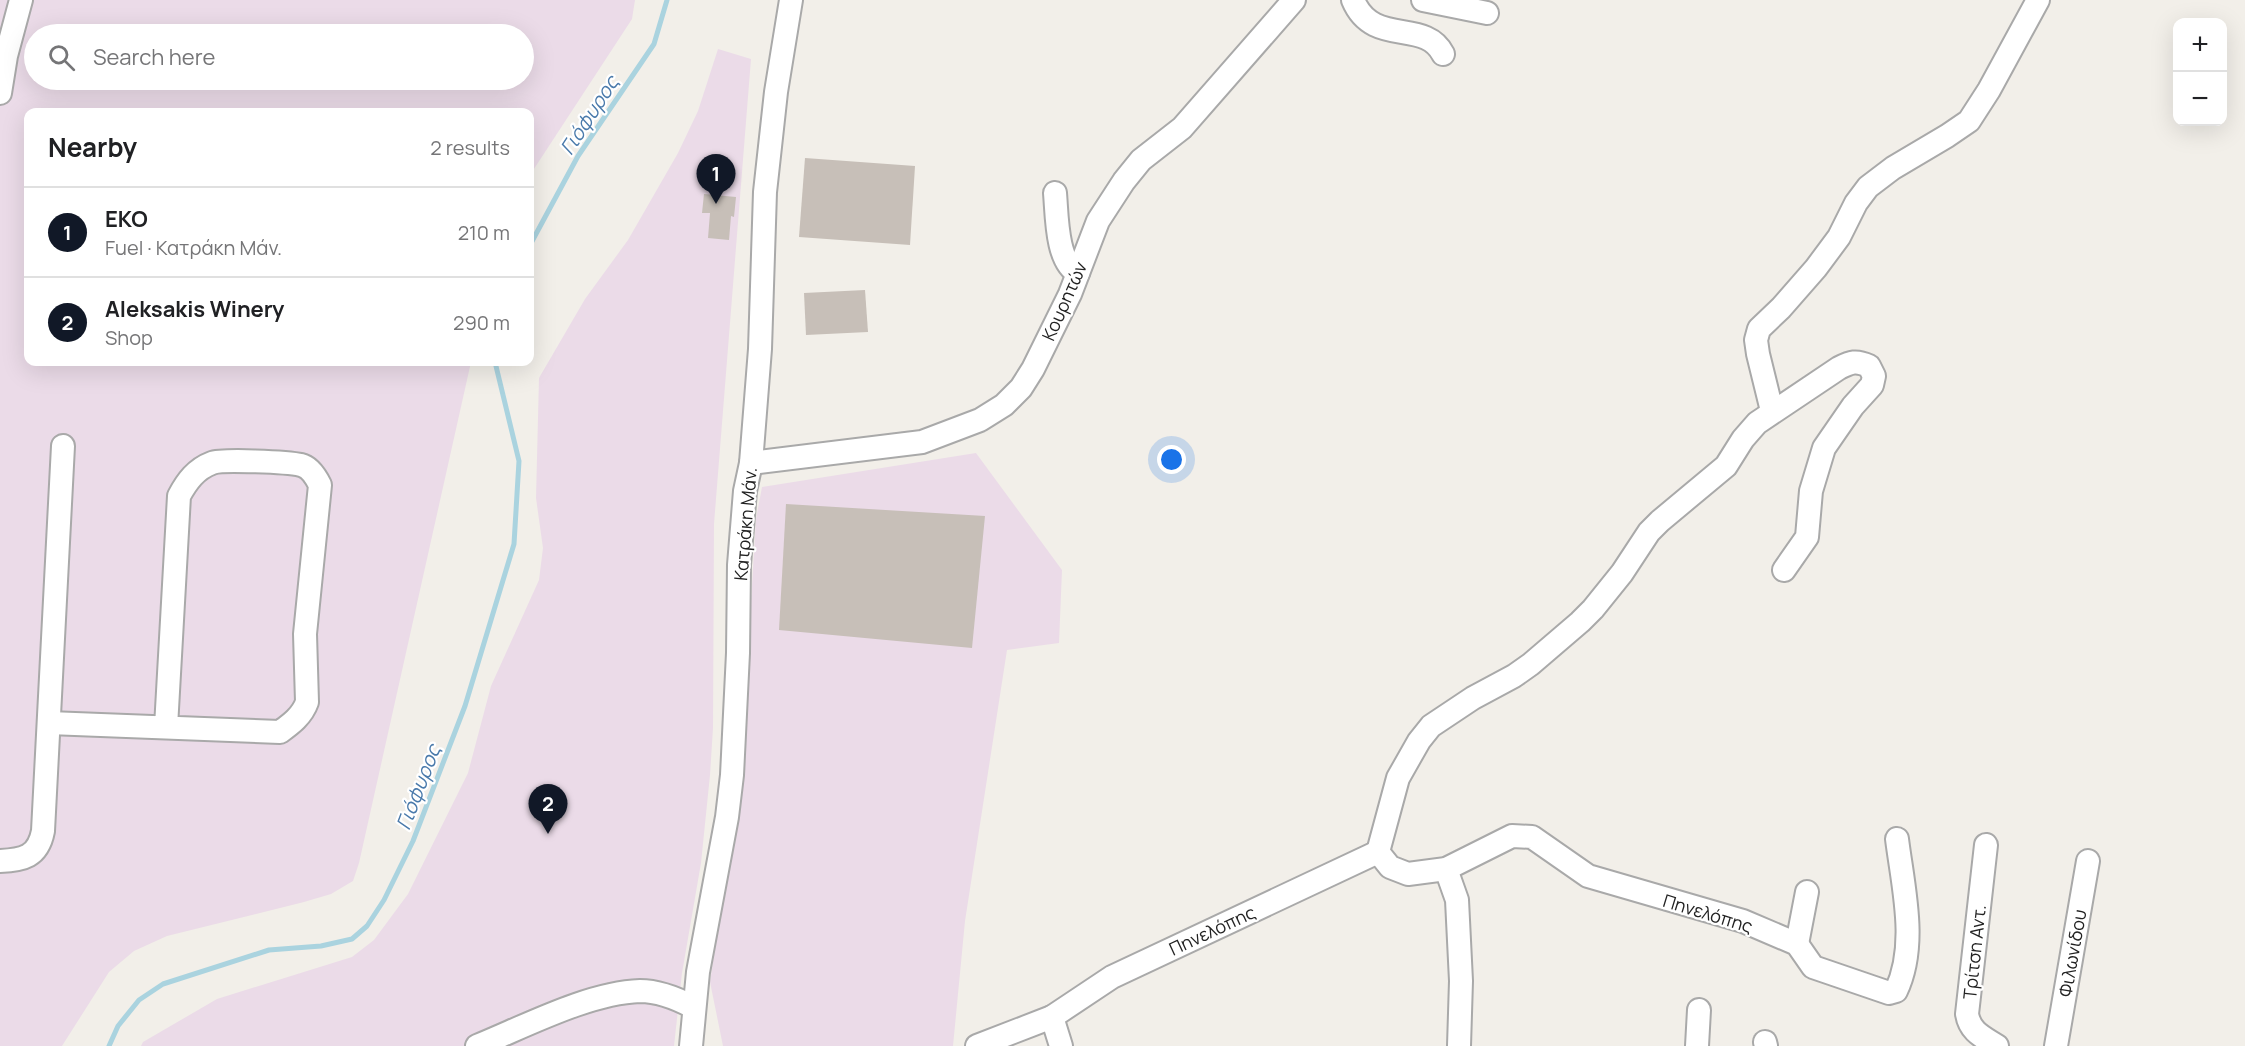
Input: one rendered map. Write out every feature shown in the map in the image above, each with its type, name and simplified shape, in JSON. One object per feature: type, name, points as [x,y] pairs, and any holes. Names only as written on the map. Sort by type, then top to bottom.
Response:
[{"type":"street","points":[[0,93],[6,56],[21,0]]},
{"type":"street","name":"Κατράκη Μάν.","points":[[691,1046],[698,972],[727,818],[738,653],[739,565],[760,349],[765,192],[776,92],[791,0]]},
{"type":"street","name":"Κουρητών","points":[[750,464],[922,442],[988,416],[1011,399],[1028,378],[1070,294],[1098,221],[1136,165],[1182,128],[1294,0]]},
{"type":"street","points":[[1353,0],[1361,15],[1373,25],[1428,39],[1438,44],[1443,54]]},
{"type":"street","points":[[1423,0],[1487,13]]},
{"type":"street","points":[[1772,411],[1758,354],[1756,340],[1759,328],[1781,308],[1816,268],[1839,237],[1856,202],[1868,187],[1893,168],[1969,121],[1989,90],[2038,0]]},
{"type":"street","points":[[1054,193],[1062,250],[1068,265],[1078,273]]},
{"type":"street","points":[[1378,852],[1398,778],[1419,741],[1431,726],[1473,698],[1522,670],[1580,622],[1616,581],[1649,532],[1726,466],[1743,439],[1757,423],[1772,411],[1852,361],[1860,362],[1869,366],[1874,376],[1872,385],[1853,406],[1824,448],[1811,491],[1807,537],[1784,570]]},
{"type":"street","points":[[0,861],[21,860],[28,856],[35,850],[42,837],[63,446]]},
{"type":"street","points":[[49,723],[280,732],[304,710],[307,702],[305,633],[320,485],[314,475],[302,465],[222,460],[202,468],[185,485],[179,496],[166,727]]},
{"type":"street","name":"Πηνελόπης","points":[[977,1046],[1052,1017],[1112,977],[1378,852],[1390,867],[1408,874],[1446,869],[1512,836],[1532,837],[1588,876],[1743,921],[1797,944],[1813,967],[1889,993],[1896,991],[1904,972],[1907,939],[1897,838]]},
{"type":"street","name":"Τρίτση Αντ.","points":[[1986,845],[1967,1014],[1969,1023],[1976,1034],[1997,1046]]},
{"type":"street","name":"Φιλωνίδου","points":[[2056,1046],[2088,861]]},
{"type":"street","points":[[1446,869],[1457,900],[1461,981],[1459,1046]]},
{"type":"street","points":[[1797,944],[1807,892]]},
{"type":"street","points":[[477,1046],[507,1040],[600,996],[642,991],[680,1000],[693,1007]]},
{"type":"street","points":[[1697,1046],[1699,1010]]},
{"type":"street","points":[[1052,1017],[1061,1046]]},
{"type":"shaded area","points":[[0,0],[635,0],[632,19],[534,169],[534,108],[24,108],[24,366],[470,366],[359,863],[353,881],[331,894],[167,936],[134,951],[109,972],[62,1046],[0,1046]]},
{"type":"shaded area","points":[[718,49],[751,59],[714,524],[713,728],[710,775],[701,863],[682,973],[674,1046],[141,1046],[143,1042],[217,999],[352,957],[374,940],[408,894],[468,773],[491,686],[539,580],[543,548],[536,498],[539,378],[585,299],[628,240],[678,153],[698,111]]},
{"type":"shaded area","points":[[976,453],[1062,570],[1059,643],[1007,650],[965,921],[953,1046],[723,1046],[710,982],[741,767],[756,519],[762,487]]},
{"type":"building","points":[[805,158],[915,166],[910,245],[799,237]]},
{"type":"building","points":[[704,194],[736,197],[734,217],[731,216],[729,240],[708,238],[710,213],[702,213]]},
{"type":"building","points":[[865,290],[868,332],[806,335],[804,293]]},
{"type":"building","points":[[786,504],[985,516],[972,648],[779,630]]},
{"type":"waterway","name":"Γιόφυρος","points":[[534,238],[578,156],[654,44],[667,0]]},
{"type":"waterway","name":"Γιόφυρος","points":[[109,1046],[118,1026],[139,1000],[163,984],[269,950],[321,946],[352,939],[367,926],[384,900],[413,841],[465,706],[514,544],[519,461],[496,366]]},
{"type":"place","name":"EKO","points":[[716,204]]},
{"type":"place","name":"Aleksakis Winery","points":[[548,834]]}]
